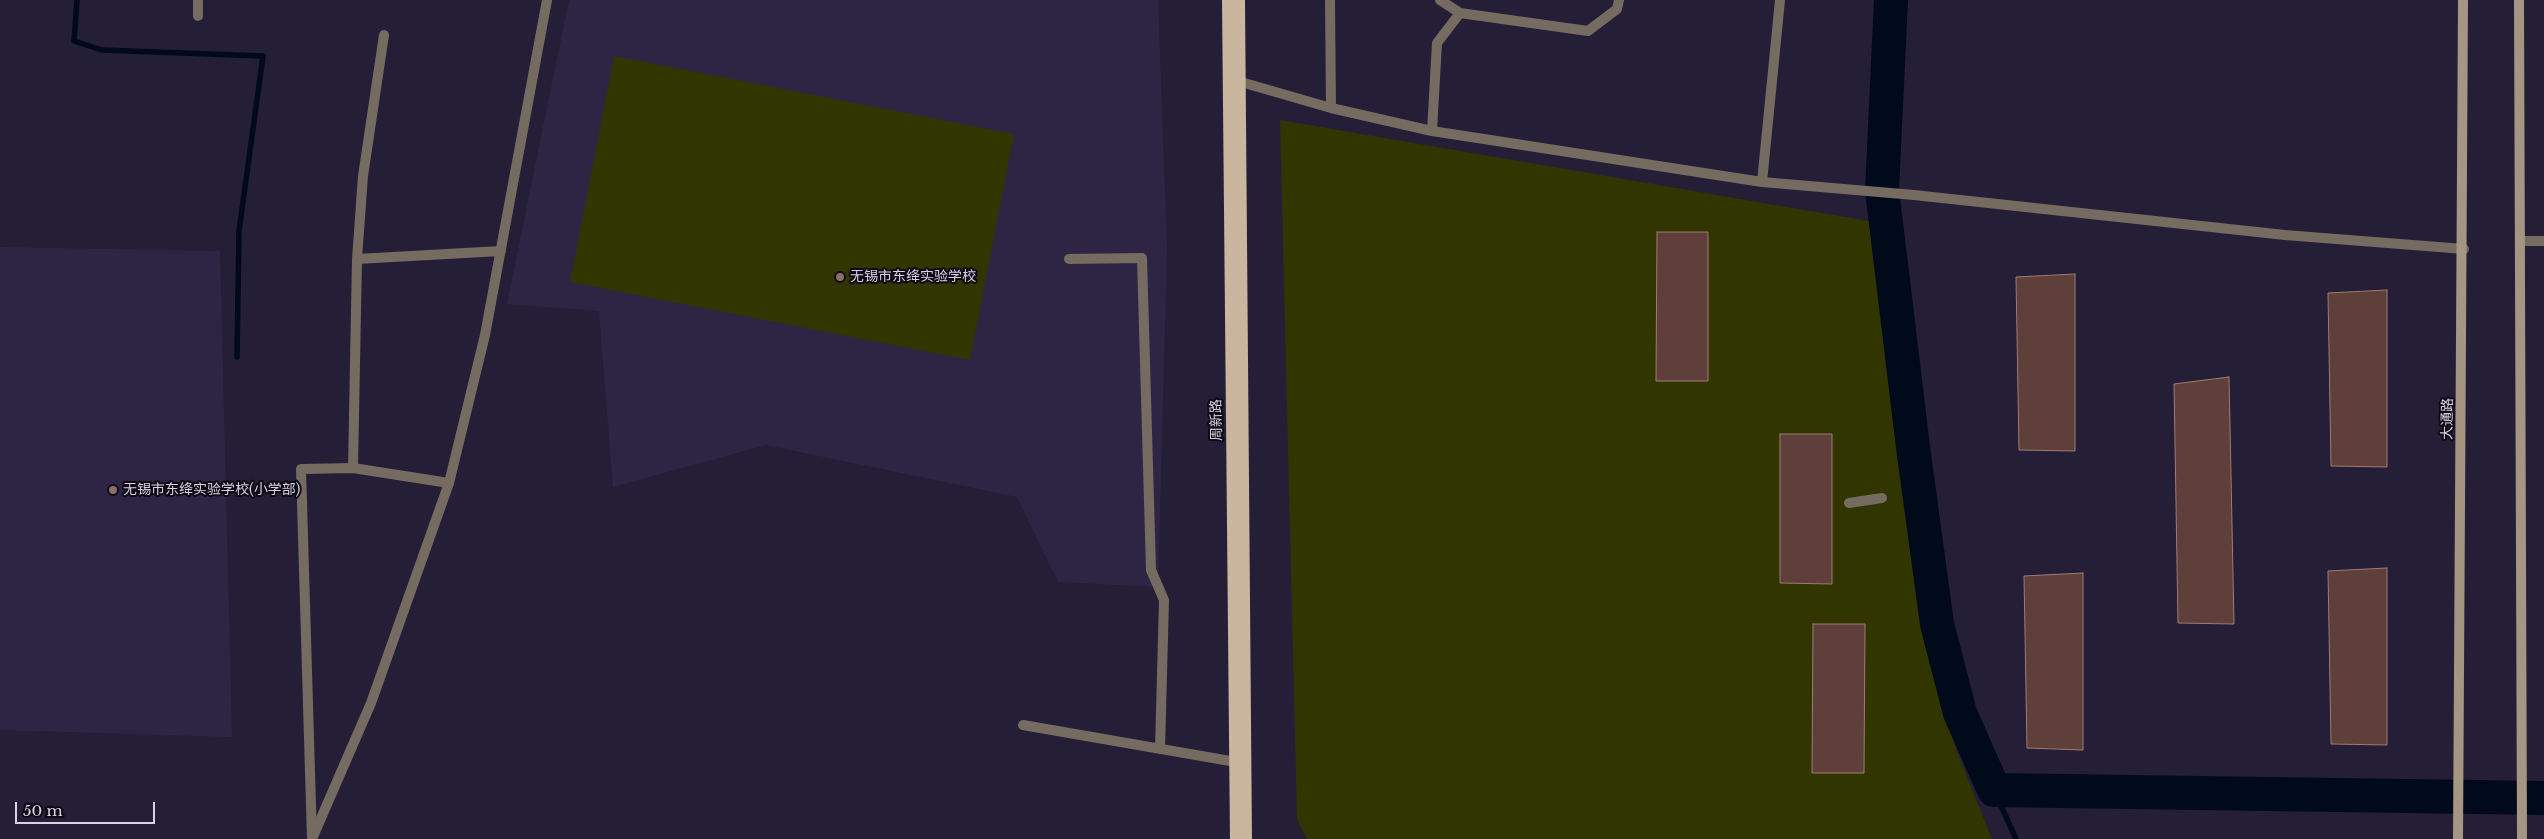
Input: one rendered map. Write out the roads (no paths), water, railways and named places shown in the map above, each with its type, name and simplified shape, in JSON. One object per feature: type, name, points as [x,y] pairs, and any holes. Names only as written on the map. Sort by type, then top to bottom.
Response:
[{"type":"main road","name":"周新路","points":[[1228,0],[1234,80],[1246,839]]},
{"type":"main road","name":"周新路","points":[[1236,839],[1234,80],[1239,0]]},
{"type":"street","points":[[198,0],[198,16]]},
{"type":"street","points":[[312,839],[371,703],[449,483],[485,335],[547,0]]},
{"type":"street","points":[[1330,0],[1331,108]]},
{"type":"street","points":[[1440,0],[1460,13],[1588,31],[1617,9],[1619,0]]},
{"type":"street","points":[[1762,182],[1780,0]]},
{"type":"street","name":"大通路","points":[[2458,836],[2457,761],[2464,248],[2463,0]]},
{"type":"street","points":[[2519,0],[2522,839]]},
{"type":"street","points":[[1432,131],[1437,43],[1460,13]]},
{"type":"street","points":[[353,468],[357,259],[363,176],[384,35]]},
{"type":"street","points":[[1234,80],[1331,108],[1432,131],[1762,182],[1914,195],[2285,235],[2464,248]]},
{"type":"street","points":[[2520,241],[2544,241]]},
{"type":"street","points":[[357,259],[501,251]]},
{"type":"street","points":[[1069,259],[1142,258],[1152,570],[1164,600],[1160,749]]},
{"type":"street","points":[[312,839],[301,469],[353,468],[449,483]]},
{"type":"street","points":[[1849,503],[1882,498]]},
{"type":"street","points":[[1024,725],[1236,762]]},
{"type":"waterway","points":[[77,0],[74,41],[102,50],[263,56],[239,231],[237,357]]},
{"type":"waterway","points":[[1891,0],[1882,190],[1913,447],[1937,624],[1960,713],[1994,790],[2544,798]]},
{"type":"waterway","points":[[1994,790],[2016,839]]},
{"type":"place","name":"无锡市东绛实验学校","points":[[840,277]]},
{"type":"place","name":"无锡市东绛实验学校(小学部)","points":[[113,490]]}]
